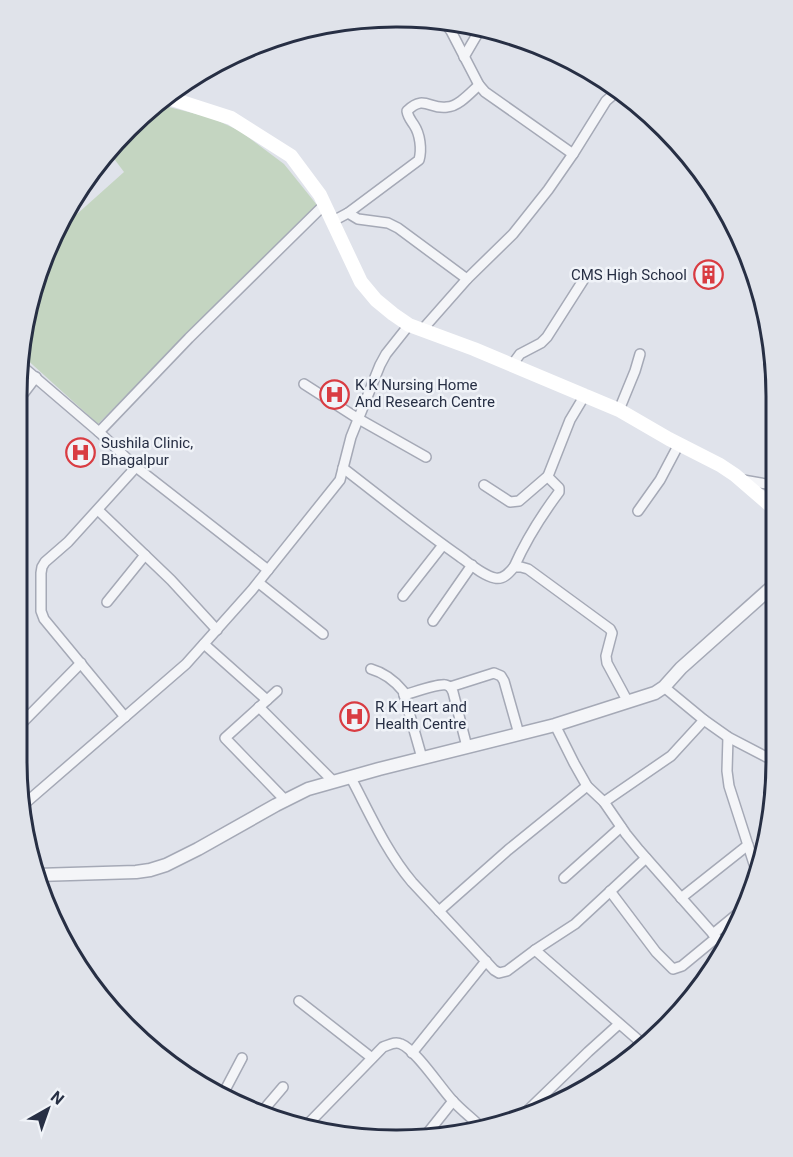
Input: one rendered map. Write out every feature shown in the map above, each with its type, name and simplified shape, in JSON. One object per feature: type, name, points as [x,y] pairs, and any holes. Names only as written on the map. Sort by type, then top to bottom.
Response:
[{"type":"main road","points":[[176,100],[231,118],[291,156],[320,195],[361,282],[376,300],[415,327],[619,410],[720,465],[766,502]]},
{"type":"street","points":[[450,31],[479,85],[493,99],[573,154]]},
{"type":"street","points":[[464,57],[476,36]]},
{"type":"street","points":[[333,221],[348,213],[419,160],[421,155],[418,133],[407,115],[410,108],[420,103],[437,107],[455,105],[479,85]]},
{"type":"street","points":[[29,800],[186,664],[259,583],[340,480],[357,418],[383,359],[513,234],[548,190],[606,101],[612,96]]},
{"type":"street","points":[[99,432],[189,338],[324,205]]},
{"type":"street","points":[[348,213],[357,219],[388,223],[398,228],[467,279]]},
{"type":"street","points":[[512,365],[520,354],[541,343],[547,337],[584,279]]},
{"type":"street","points":[[619,410],[640,354]]},
{"type":"street","points":[[28,371],[136,467],[268,570]]},
{"type":"street","points":[[27,387],[36,377]]},
{"type":"street","points":[[304,384],[357,418],[426,457]]},
{"type":"street","points":[[484,485],[510,502],[514,502],[519,501],[548,476],[570,420],[585,395]]},
{"type":"street","points":[[638,510],[660,480],[679,444]]},
{"type":"street","points":[[125,717],[44,619],[41,611],[42,567],[68,542],[136,467]]},
{"type":"street","points":[[343,468],[443,545],[494,578],[506,576],[514,567],[539,519],[559,492],[559,488],[548,476]]},
{"type":"street","points":[[740,480],[766,484]]},
{"type":"street","points":[[98,510],[217,630]]},
{"type":"street","points":[[403,596],[443,545]]},
{"type":"street","points":[[107,602],[145,555]]},
{"type":"street","points":[[433,621],[472,565]]},
{"type":"street","points":[[514,567],[528,569],[610,629],[612,633],[606,656],[607,663],[627,702]]},
{"type":"street","points":[[259,583],[323,634]]},
{"type":"street","points":[[46,875],[150,870],[166,865],[198,849],[308,789],[555,725],[656,693],[766,592]]},
{"type":"street","points":[[204,644],[267,700]]},
{"type":"street","points":[[27,718],[81,663]]},
{"type":"street","points":[[371,669],[381,672],[396,683],[404,695],[422,758]]},
{"type":"street","points":[[450,687],[494,673],[501,676],[519,734]]},
{"type":"street","points":[[404,695],[438,685],[445,684],[450,687],[467,747]]},
{"type":"street","points":[[664,687],[728,738],[766,757]]},
{"type":"street","points":[[277,691],[225,738],[286,801]]},
{"type":"street","points":[[259,707],[334,782]]},
{"type":"street","points":[[604,802],[671,756],[704,720]]},
{"type":"street","points":[[555,725],[588,786],[604,802],[646,858],[717,938],[682,966],[673,969],[656,952],[610,891]]},
{"type":"street","points":[[728,738],[729,786],[752,858]]},
{"type":"street","points":[[351,778],[400,868],[494,970],[499,972],[507,971],[574,924],[646,858]]},
{"type":"street","points":[[439,911],[500,857],[588,786]]},
{"type":"street","points":[[564,878],[621,827]]},
{"type":"street","points":[[681,898],[748,845]]},
{"type":"street","points":[[535,950],[638,1040]]},
{"type":"street","points":[[412,1053],[486,961]]},
{"type":"street","points":[[299,1001],[372,1058]]},
{"type":"street","points":[[536,1103],[619,1024]]},
{"type":"street","points":[[312,1120],[383,1047],[400,1043],[423,1064],[453,1101],[475,1121]]},
{"type":"street","points":[[226,1088],[242,1058]]},
{"type":"street","points":[[267,1106],[283,1087]]},
{"type":"street","points":[[431,1128],[453,1101]]},
{"type":"green space","points":[[168,107],[212,118],[240,131],[284,164],[317,205],[98,424],[29,361],[30,348],[47,278],[65,233],[75,216],[124,172],[114,159],[135,135]]},
{"type":"place","name":"CMS High School","points":[[708,275]]},
{"type":"place","name":"K K Nursing Home And Research Centre","points":[[334,394]]},
{"type":"place","name":"Sushila Clinic, Bhagalpur","points":[[80,452]]},
{"type":"place","name":"R K Heart and Health Centre","points":[[354,716]]}]
